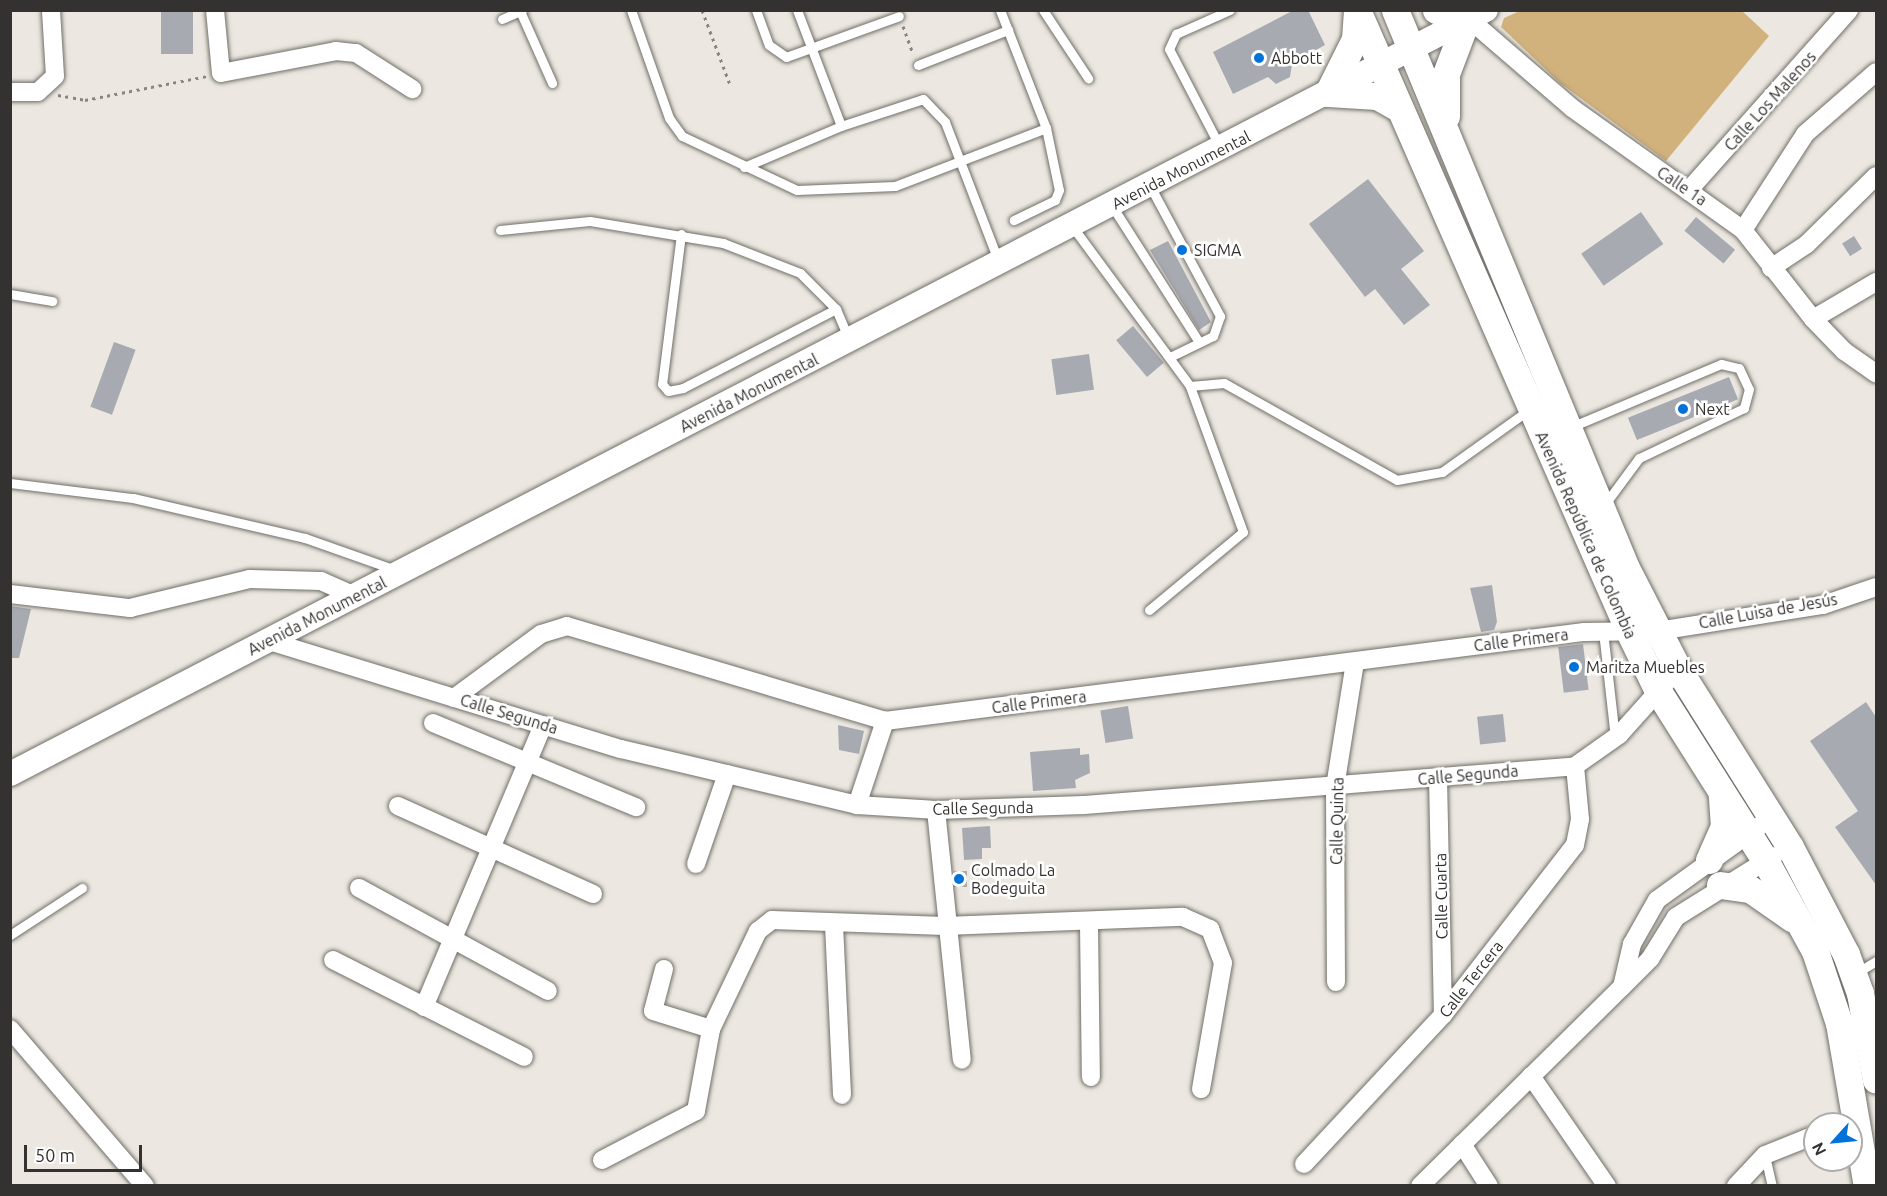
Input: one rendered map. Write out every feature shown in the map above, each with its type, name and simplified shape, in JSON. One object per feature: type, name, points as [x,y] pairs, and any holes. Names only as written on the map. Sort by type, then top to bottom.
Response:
[{"type":"main road","name":"Avenida República de Colombia","points":[[1395,10],[1448,132],[1567,429],[1578,492],[1616,631],[1722,790],[1766,860],[1806,933],[1832,994],[1849,1112]]},
{"type":"main road","points":[[1436,10],[1474,17],[1446,74],[1448,132]]},
{"type":"main road","name":"Avenida República de Colombia","points":[[1357,11],[1530,409],[1578,492],[1600,511],[1678,669],[1865,968],[1876,1080]]},
{"type":"main road","points":[[1357,11],[1355,39],[1328,93],[1377,96],[1400,109]]},
{"type":"main road","name":"Avenida Monumental","points":[[11,774],[1474,17]]},
{"type":"main road","points":[[1709,860],[1724,827],[1722,790]]},
{"type":"main road","points":[[1720,885],[1750,890],[1772,901],[1806,933]]},
{"type":"main road","name":"Avenida República de Colombia","points":[[1863,1170],[1867,1185]]},
{"type":"street","points":[[10,92],[28,95],[49,85],[57,63],[51,10]]},
{"type":"street","points":[[215,10],[220,73],[336,51],[356,53],[412,89]]},
{"type":"street","name":"Calle Los Malenos","points":[[1688,191],[1849,10]]},
{"type":"street","name":"Calle 1a","points":[[1474,17],[1572,108],[1743,230],[1771,268],[1814,319],[1844,351],[1876,374]]},
{"type":"street","points":[[1743,230],[1805,134],[1876,72]]},
{"type":"street","points":[[1771,268],[1808,244],[1876,176]]},
{"type":"street","points":[[1814,319],[1876,282]]},
{"type":"street","points":[[10,594],[130,608],[249,579],[321,581],[355,596]]},
{"type":"street","name":"Calle Luisa de Jesús","points":[[1658,631],[1822,605],[1876,586]]},
{"type":"street","name":"Calle Primera","points":[[454,698],[541,634],[567,626],[885,721],[1616,631],[1658,631]]},
{"type":"street","name":"Calle Segunda","points":[[269,641],[543,725],[727,774],[857,805],[936,810],[1335,787],[1575,766],[1615,738],[1678,669]]},
{"type":"street","name":"Calle Quinta","points":[[1336,982],[1335,787],[1355,662]]},
{"type":"street","points":[[857,805],[885,721]]},
{"type":"street","points":[[433,723],[527,764],[636,807]]},
{"type":"street","points":[[424,1007],[543,725]]},
{"type":"street","name":"Calle Tercera","points":[[1304,1164],[1443,1015],[1575,845],[1580,819],[1575,766]]},
{"type":"street","points":[[696,864],[727,774]]},
{"type":"street","name":"Calle Cuarta","points":[[1438,778],[1443,1015]]},
{"type":"street","points":[[398,806],[492,846],[593,894]]},
{"type":"street","points":[[936,810],[945,926],[954,949],[962,1060]]},
{"type":"street","points":[[1622,987],[1632,944],[1657,900],[1709,860],[1772,818]]},
{"type":"street","points":[[1420,1185],[1650,959],[1676,917],[1720,885],[1791,847]]},
{"type":"street","points":[[359,888],[452,942],[548,991]]},
{"type":"street","points":[[1657,900],[1676,917]]},
{"type":"street","points":[[602,1160],[696,1111],[711,1029],[764,924],[772,920],[834,925],[945,926],[1089,924],[1183,918],[1210,930],[1223,963],[1201,1089]]},
{"type":"street","points":[[1089,924],[1091,1077]]},
{"type":"street","points":[[834,925],[842,1095]]},
{"type":"street","points":[[333,960],[524,1058]]},
{"type":"street","points":[[664,969],[652,1011],[711,1029]]},
{"type":"street","points":[[10,1029],[145,1185]]},
{"type":"street","points":[[1531,1076],[1607,1185]]},
{"type":"street","points":[[1736,1185],[1765,1155],[1803,1140]]},
{"type":"street","points":[[1462,1144],[1490,1185]]},
{"type":"lane","points":[[631,10],[675,127],[691,143],[810,193],[895,186],[960,163],[1046,128]]},
{"type":"lane","points":[[756,10],[779,56],[811,49],[899,16]]},
{"type":"lane","points":[[797,10],[841,126]]},
{"type":"lane","points":[[1000,10],[1046,128],[1058,196],[1014,220]]},
{"type":"lane","points":[[1043,10],[1088,78]]},
{"type":"lane","points":[[1221,149],[1169,49],[1176,34],[1230,10]]},
{"type":"lane","points":[[502,19],[521,11],[552,83]]},
{"type":"lane","points":[[918,64],[1008,30]]},
{"type":"lane","points":[[744,167],[841,126],[923,99],[939,111],[999,264]]},
{"type":"lane","points":[[1150,186],[1220,316],[1213,336],[1170,357]]},
{"type":"lane","points":[[1112,206],[1198,342]]},
{"type":"lane","points":[[500,231],[590,221],[681,234],[800,273],[836,309],[850,341]]},
{"type":"lane","points":[[1072,226],[1190,386],[1243,532],[1149,610]]},
{"type":"lane","points":[[681,234],[662,384],[668,391],[683,388],[836,309]]},
{"type":"lane","points":[[10,294],[51,301]]},
{"type":"lane","points":[[1567,429],[1721,364],[1739,368],[1749,389],[1744,408],[1639,458],[1600,511]]},
{"type":"lane","points":[[1190,386],[1224,383],[1397,480],[1442,472],[1530,409]]},
{"type":"lane","points":[[10,483],[133,498],[304,538],[403,572]]},
{"type":"lane","points":[[1615,738],[1616,631]]},
{"type":"lane","points":[[10,935],[82,888]]},
{"type":"lane","points":[[1765,1155],[1772,1185]]},
{"type":"path","points":[[702,10],[731,87]]},
{"type":"path","points":[[49,85],[68,100],[85,100],[220,73]]},
{"type":"shaded area","points":[[1741,10],[1769,36],[1666,161],[1560,83],[1501,27],[1504,18],[1520,11]]},
{"type":"building","points":[[161,10],[193,10],[193,54],[161,54]]},
{"type":"building","name":"Abbott","points":[[1294,10],[1308,10],[1325,45],[1292,64],[1290,77],[1276,84],[1268,77],[1233,94],[1213,52]]},
{"type":"building","points":[[1368,179],[1424,251],[1401,269],[1430,305],[1404,325],[1375,289],[1365,297],[1309,224]]},
{"type":"building","points":[[1641,212],[1663,244],[1604,286],[1581,254]]},
{"type":"building","points":[[1696,217],[1735,250],[1723,264],[1684,231]]},
{"type":"building","points":[[1854,236],[1862,249],[1850,256],[1842,243]]},
{"type":"building","points":[[1168,241],[1211,322],[1199,330],[1150,250]]},
{"type":"building","points":[[1133,326],[1164,363],[1147,377],[1116,340]]},
{"type":"building","points":[[114,342],[136,350],[112,415],[90,407]]},
{"type":"building","points":[[1089,354],[1094,390],[1056,395],[1051,359]]},
{"type":"building","name":"Next","points":[[1729,377],[1738,399],[1637,440],[1628,418]]},
{"type":"building","points":[[1492,585],[1497,622],[1494,630],[1481,632],[1470,588]]},
{"type":"building","points":[[10,606],[31,609],[19,658],[10,658]]},
{"type":"building","name":"Maritza Muebles","points":[[1583,644],[1589,690],[1564,693],[1558,647]]},
{"type":"building","points":[[1866,702],[1876,717],[1876,885],[1835,827],[1858,811],[1810,741]]},
{"type":"building","points":[[1128,706],[1133,739],[1106,743],[1100,710]]},
{"type":"building","points":[[1503,714],[1506,742],[1480,745],[1477,717]]},
{"type":"building","points":[[838,725],[864,731],[859,754],[839,750]]},
{"type":"building","points":[[1080,748],[1080,755],[1089,754],[1090,773],[1075,780],[1076,788],[1033,791],[1030,752]]},
{"type":"building","points":[[990,826],[991,848],[982,848],[982,859],[964,860],[962,828]]},
{"type":"building","name":"Colmado La Bodeguita","points":[[954,871],[967,871],[967,887],[954,887]]},
{"type":"place","name":"Abbott","points":[[1259,58]]},
{"type":"place","name":"SIGMA","points":[[1182,250]]},
{"type":"place","name":"Next","points":[[1683,409]]},
{"type":"place","name":"Maritza Muebles","points":[[1574,667]]},
{"type":"place","name":"Colmado La Bodeguita","points":[[959,879]]}]
